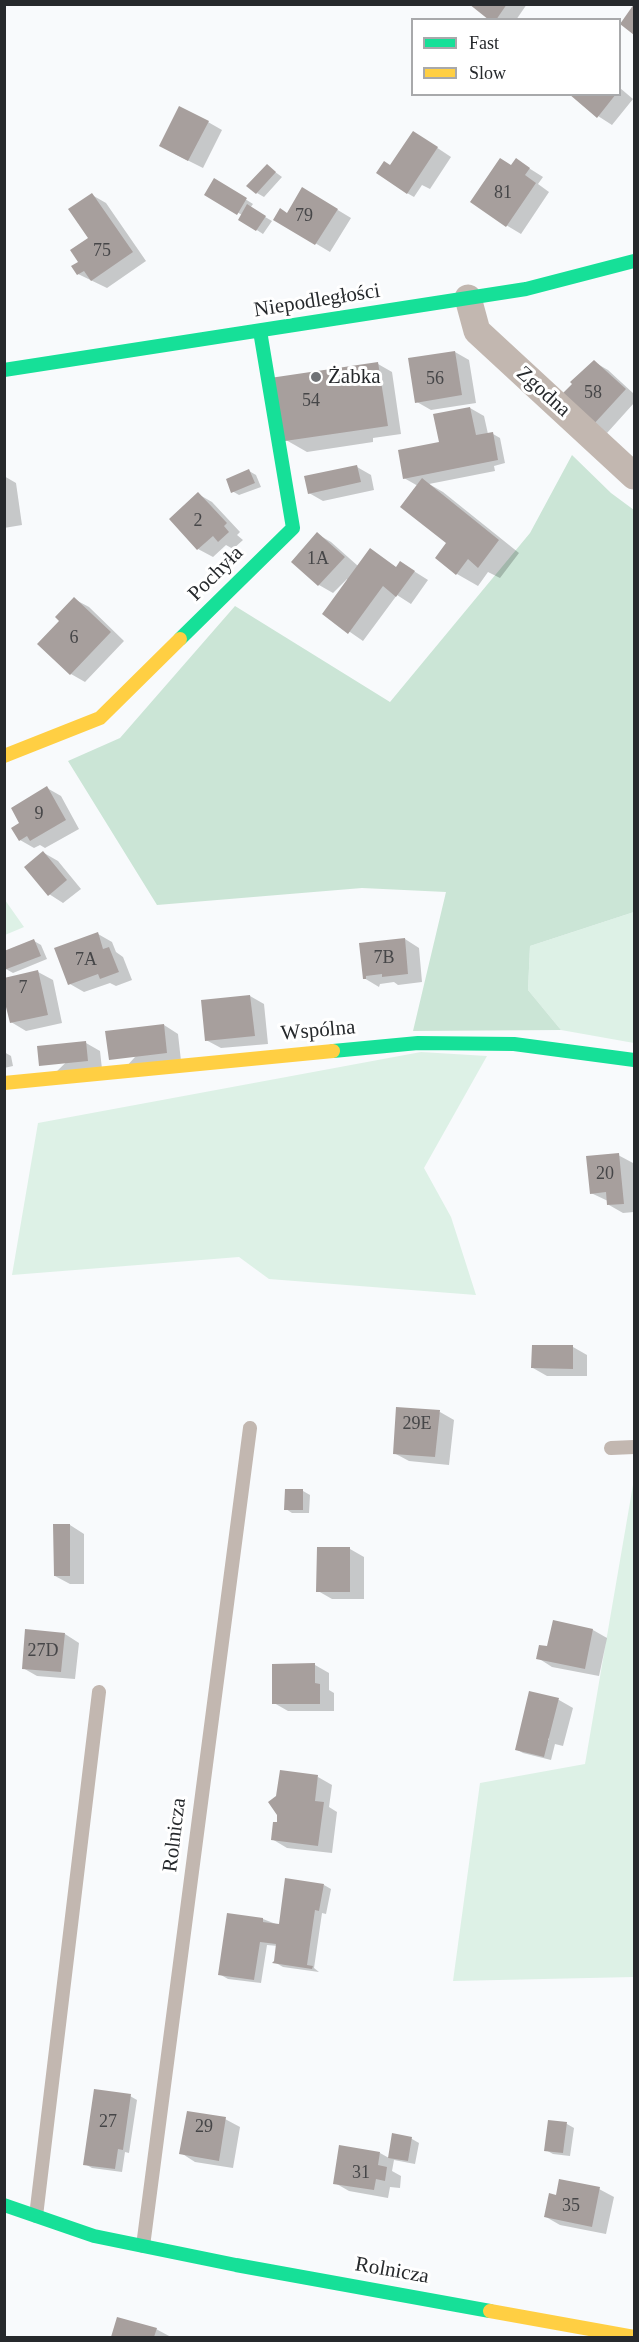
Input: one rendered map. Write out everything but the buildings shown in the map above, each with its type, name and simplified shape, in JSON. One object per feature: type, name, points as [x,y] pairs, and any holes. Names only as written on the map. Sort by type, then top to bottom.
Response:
[{"type":"street","name":"Niepodległości","points":[[4,370],[526,289],[634,261]]},
{"type":"street","name":"Zgodna","points":[[468,298],[477,331],[634,476]]},
{"type":"street","name":"Pochyła","points":[[4,756],[100,718],[293,528],[260,331]]},
{"type":"street","name":"Wspólna","points":[[4,1083],[418,1043],[514,1044],[634,1060]]},
{"type":"street","name":"Rolnicza","points":[[4,2205],[94,2236],[143,2247],[634,2337]]},
{"type":"lane","name":"Rolnicza","points":[[143,2247],[250,1428]]},
{"type":"lane","points":[[611,1448],[634,1447]]},
{"type":"lane","points":[[36,2216],[99,1692]]},
{"type":"green space","points":[[572,455],[611,493],[634,510],[634,912],[530,946],[528,990],[561,1030],[413,1031],[446,892],[362,888],[157,905],[68,761],[120,738],[235,606],[390,702],[530,533]]},
{"type":"green space","points":[[5,900],[24,927],[4,935]]},
{"type":"green space","points":[[634,912],[634,1043],[561,1030],[528,990],[530,946]]},
{"type":"green space","points":[[421,1052],[487,1056],[424,1168],[451,1217],[476,1295],[269,1279],[239,1257],[12,1275],[38,1123]]},
{"type":"green space","points":[[634,1479],[634,1977],[453,1981],[480,1783],[585,1764]]},
{"type":"traffic: fast","points":[[4,370],[526,289],[634,261]]},
{"type":"traffic: fast","points":[[180,639],[293,528],[260,331]]},
{"type":"traffic: fast","points":[[333,1051],[418,1043],[514,1044],[634,1060]]},
{"type":"traffic: fast","points":[[4,2205],[94,2236],[236,2265],[490,2311]]},
{"type":"traffic: slow","points":[[4,756],[100,718],[180,639]]},
{"type":"traffic: slow","points":[[4,1083],[333,1051]]},
{"type":"traffic: slow","points":[[490,2311],[634,2337]]},
{"type":"place","name":"Żabka","points":[[316,377]]}]
